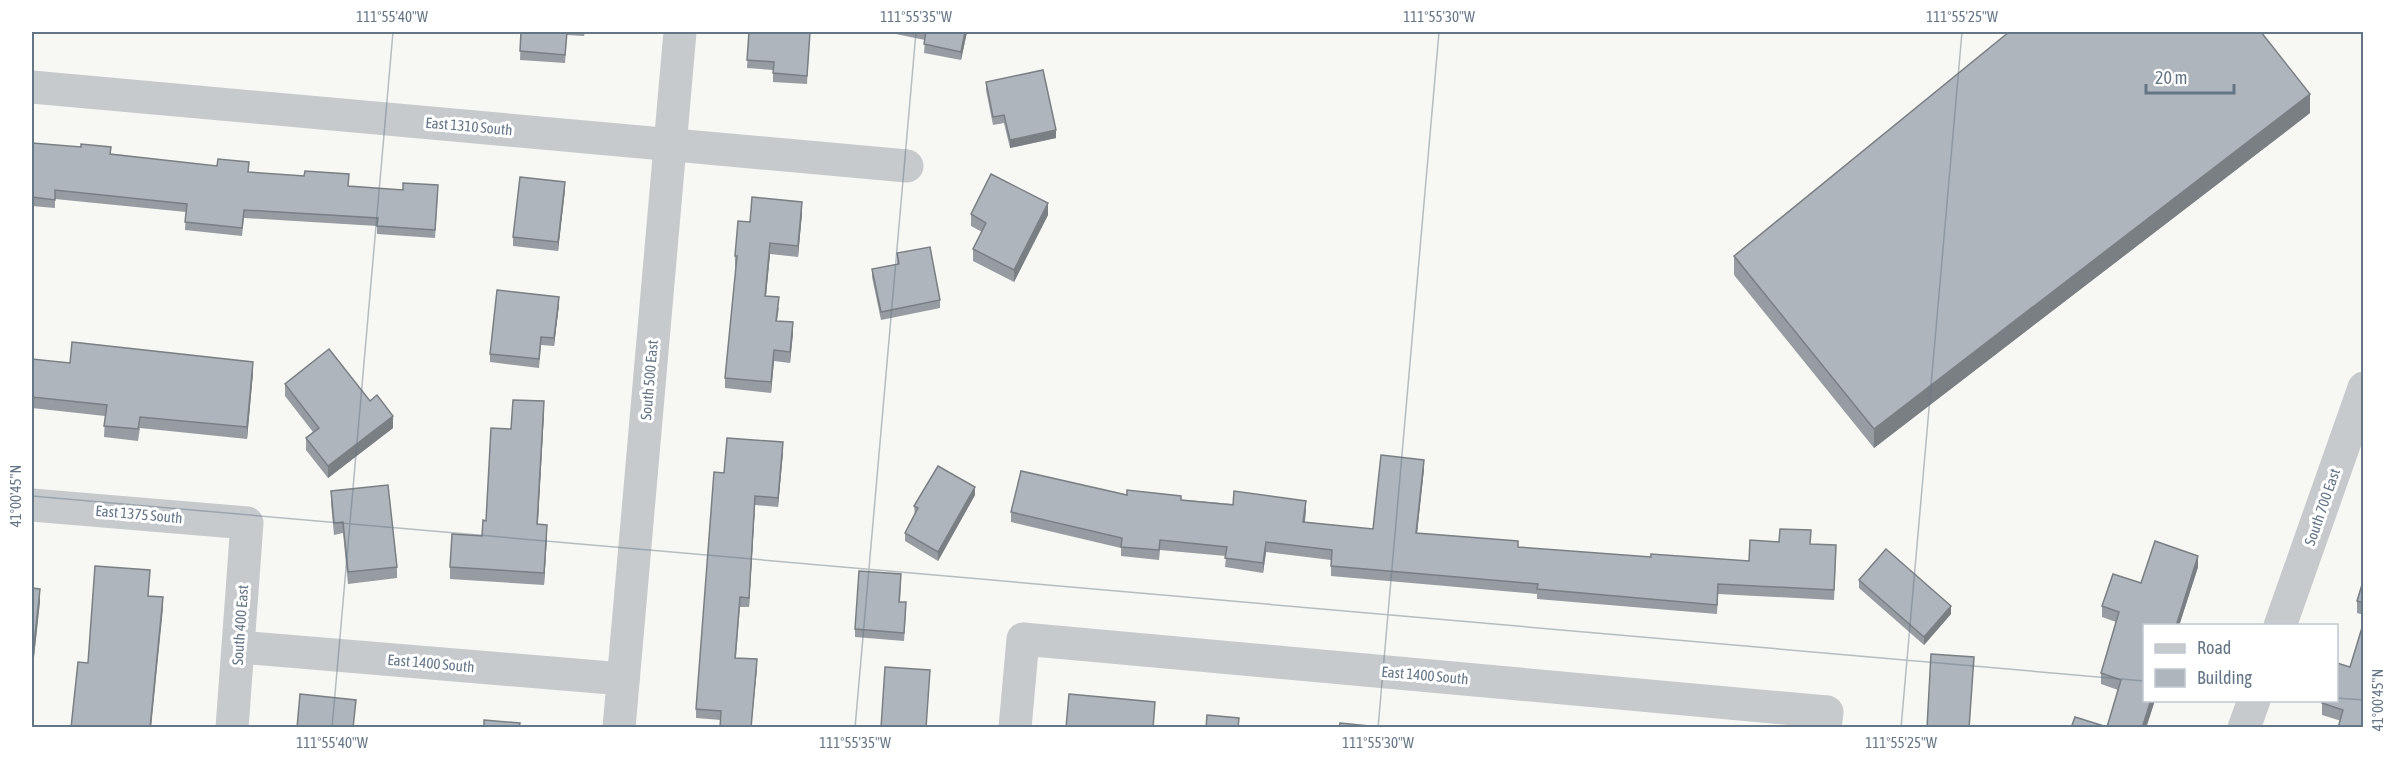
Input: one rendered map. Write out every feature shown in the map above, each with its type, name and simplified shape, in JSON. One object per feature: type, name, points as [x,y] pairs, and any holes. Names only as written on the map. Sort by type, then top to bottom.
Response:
[{"type":"street","name":"South 500 East","points":[[619,728],[680,32]]},
{"type":"street","name":"East 1310 South","points":[[32,87],[907,166]]},
{"type":"street","name":"South 700 East","points":[[2281,624],[2364,388]]},
{"type":"street","name":"East 1375 South","points":[[32,505],[247,523]]},
{"type":"street","name":"South 400 East","points":[[232,728],[247,523]]},
{"type":"street","name":"East 1400 South","points":[[1015,728],[1023,639],[1826,720]]},
{"type":"street","name":"East 1400 South","points":[[239,647],[623,679]]},
{"type":"street","points":[[2244,728],[2253,702]]},
{"type":"building","points":[[521,32],[567,32],[565,55],[520,51]]},
{"type":"building","points":[[749,32],[810,32],[807,76],[773,73],[774,62],[747,60]]},
{"type":"building","points":[[926,32],[965,32],[961,52],[924,44]]},
{"type":"building","points":[[2009,32],[2261,32],[2310,94],[1874,429],[1734,256]]},
{"type":"building","points":[[1043,70],[1056,130],[1010,140],[1004,115],[993,117],[986,82]]},
{"type":"building","points":[[32,143],[111,147],[110,154],[217,166],[218,159],[249,162],[248,172],[304,176],[305,171],[349,174],[348,186],[403,190],[403,183],[438,185],[435,230],[377,226],[378,218],[244,210],[242,228],[185,222],[187,204],[55,190],[55,200],[32,197]]},
{"type":"building","points":[[991,174],[1048,203],[1014,270],[973,249],[986,223],[971,214]]},
{"type":"building","points":[[520,177],[565,182],[558,242],[513,237]]},
{"type":"building","points":[[752,197],[802,202],[798,246],[770,243],[765,296],[779,297],[776,321],[793,322],[790,352],[774,350],[771,382],[725,378],[737,256],[735,256],[738,221],[750,222]]},
{"type":"building","points":[[930,247],[940,300],[881,312],[872,269],[899,264],[897,253]]},
{"type":"building","points":[[497,290],[559,297],[554,338],[541,337],[539,359],[490,354]]},
{"type":"building","points":[[72,342],[253,362],[247,427],[140,417],[138,429],[104,426],[107,405],[32,397],[32,359],[70,363]]},
{"type":"building","points":[[329,349],[370,401],[377,395],[393,416],[328,466],[306,438],[319,428],[285,384]]},
{"type":"building","points":[[513,400],[544,401],[537,524],[547,525],[544,573],[450,567],[452,534],[482,536],[483,520],[486,521],[491,428],[511,429]]},
{"type":"building","points":[[727,438],[783,442],[778,498],[755,496],[749,598],[740,597],[735,658],[757,659],[751,728],[720,728],[721,711],[696,709],[714,472],[724,473]]},
{"type":"building","points":[[1381,455],[1424,460],[1416,533],[1518,541],[1518,547],[1651,557],[1651,554],[1749,561],[1750,540],[1779,542],[1780,529],[1811,530],[1810,544],[1836,545],[1834,590],[1718,584],[1717,605],[1537,589],[1538,584],[1331,566],[1332,550],[1266,542],[1263,563],[1225,558],[1227,547],[1160,540],[1159,550],[1121,547],[1122,538],[1011,512],[1021,471],[1127,495],[1127,490],[1181,496],[1181,500],[1233,505],[1234,491],[1306,501],[1303,522],[1373,529]]},
{"type":"building","points":[[938,466],[975,487],[938,552],[905,533],[918,508],[914,506]]},
{"type":"building","points":[[388,485],[397,567],[348,572],[343,522],[334,523],[331,491]]},
{"type":"building","points":[[2155,541],[2198,556],[2177,624],[2143,624],[2143,702],[2150,702],[2142,728],[2071,728],[2075,717],[2107,727],[2121,680],[2101,673],[2119,612],[2102,606],[2113,574],[2141,583]]},
{"type":"building","points":[[1886,549],[1951,606],[1924,637],[1859,580]]},
{"type":"building","points":[[95,566],[150,570],[148,596],[163,597],[150,728],[71,728],[78,662],[88,663]]},
{"type":"building","points":[[859,571],[901,574],[899,602],[906,602],[904,633],[855,629]]},
{"type":"building","points":[[2364,578],[2364,603],[2357,601]]},
{"type":"building","points":[[32,588],[40,589],[34,645],[32,645]]},
{"type":"building","points":[[2364,621],[2364,728],[2338,728],[2343,710],[2322,703],[2338,702],[2338,663],[2350,667]]},
{"type":"building","points":[[1931,654],[1974,657],[1969,728],[1927,728]]},
{"type":"building","points":[[885,667],[930,670],[926,728],[881,728]]},
{"type":"building","points":[[300,694],[356,700],[353,728],[297,728]]},
{"type":"building","points":[[1069,694],[1155,702],[1153,728],[1066,728]]},
{"type":"building","points":[[1207,715],[1239,718],[1238,728],[1206,728]]},
{"type":"building","points":[[484,720],[520,723],[519,728],[484,728]]},
{"type":"building","points":[[1340,723],[1389,728],[1339,728]]}]
